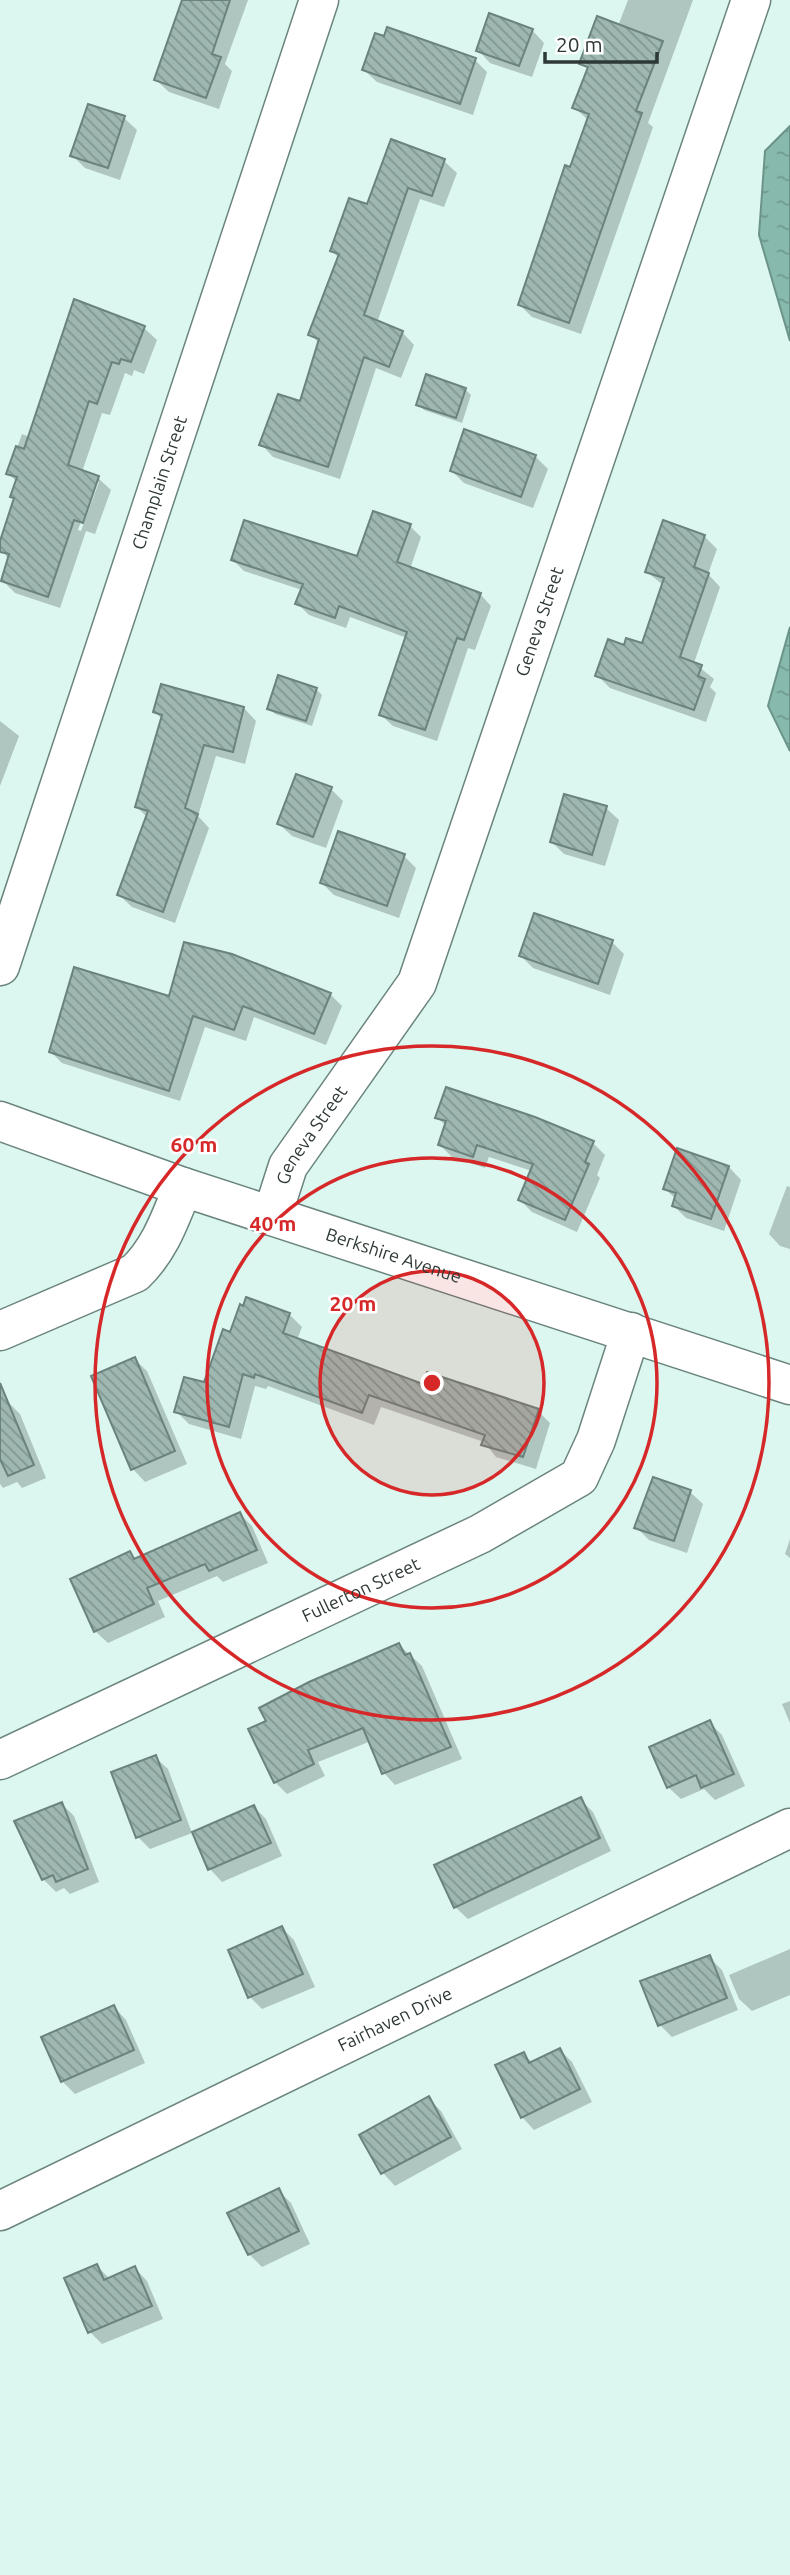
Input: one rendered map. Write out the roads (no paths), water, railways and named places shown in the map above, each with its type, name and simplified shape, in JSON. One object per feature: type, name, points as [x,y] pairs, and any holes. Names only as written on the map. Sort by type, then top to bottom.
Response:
[{"type":"street","name":"Champlain Street","points":[[0,966],[319,0]]},
{"type":"street","name":"Geneva Street","points":[[272,1216],[288,1166],[417,983],[751,0]]},
{"type":"street","name":"Berkshire Avenue","points":[[0,1121],[183,1187],[790,1385]]},
{"type":"street","points":[[0,1331],[135,1273],[151,1258],[183,1187]]},
{"type":"street","name":"Fullerton Street","points":[[0,1759],[481,1535],[569,1484],[579,1477],[596,1440],[631,1332]]},
{"type":"street","name":"Fairhaven Drive","points":[[0,2211],[790,1828]]},
{"type":"water","points":[[790,126],[790,341],[759,235],[765,151]]},
{"type":"water","points":[[790,627],[790,751],[768,706]]}]
